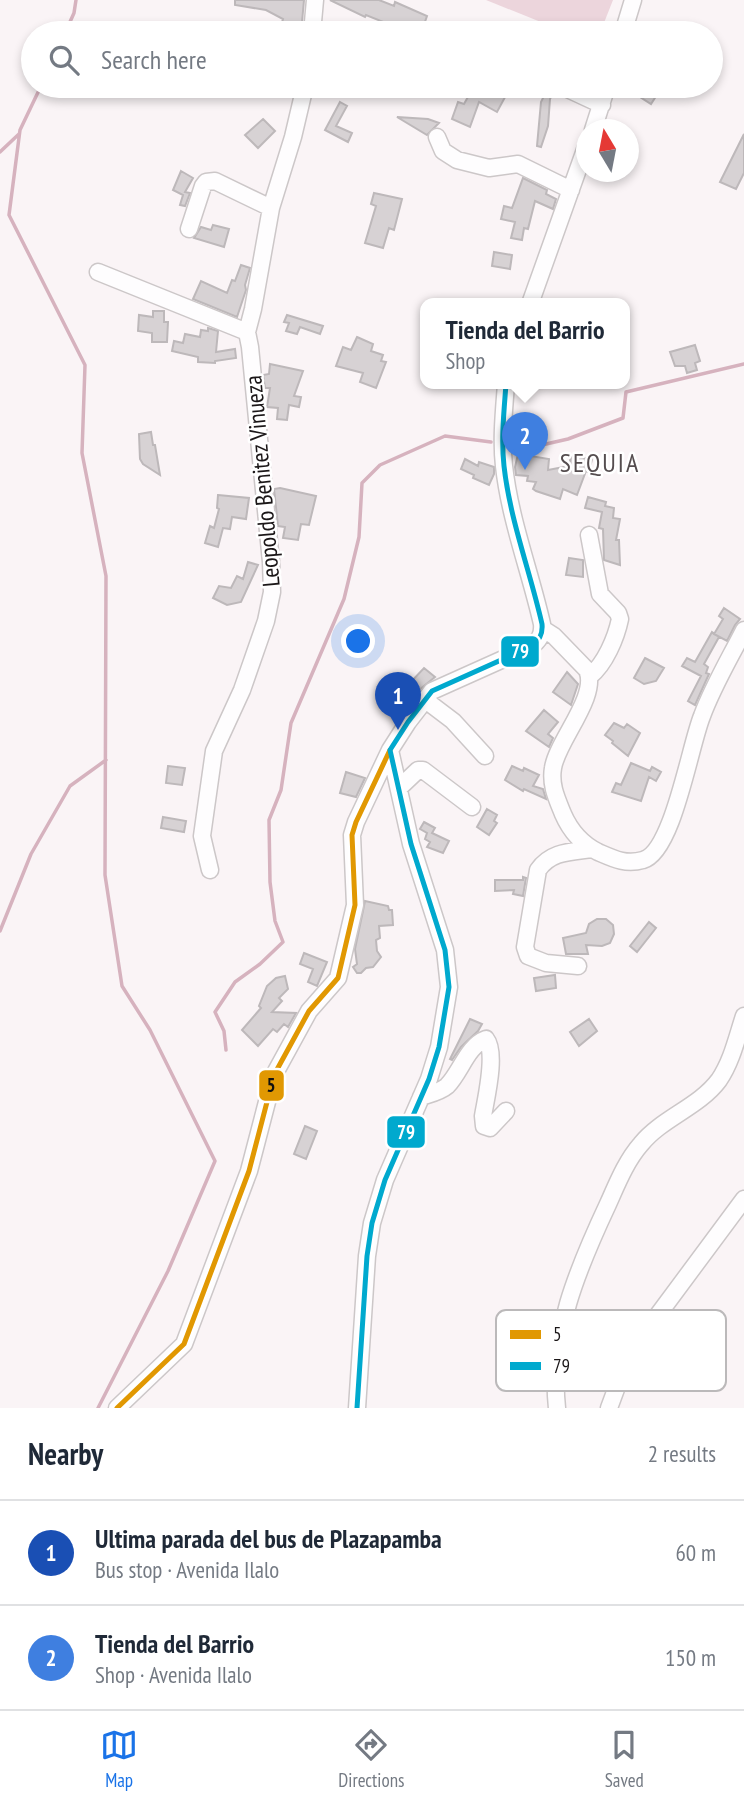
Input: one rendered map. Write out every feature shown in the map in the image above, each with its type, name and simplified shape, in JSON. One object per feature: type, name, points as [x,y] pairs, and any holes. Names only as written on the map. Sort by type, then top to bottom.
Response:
[{"type":"street","points":[[313,21],[315,0]]},
{"type":"street","points":[[627,21],[633,0]]},
{"type":"street","name":"Leopoldo Benitez Vinueza","points":[[210,870],[202,836],[214,751],[242,690],[266,621],[272,592],[260,440],[247,331],[271,208],[302,98]]},
{"type":"street","points":[[586,98],[601,105]]},
{"type":"street","points":[[597,119],[603,98]]},
{"type":"street","points":[[437,137],[443,151],[457,160],[489,167],[518,164],[571,190]]},
{"type":"street","points":[[532,298],[576,176]]},
{"type":"street","points":[[189,229],[203,186],[211,181],[271,208]]},
{"type":"street","points":[[98,272],[247,331]]},
{"type":"street","points":[[117,1408],[184,1344],[249,1171],[274,1075],[309,1011],[338,978],[355,905],[352,835],[390,750],[424,699],[439,686],[536,643],[542,629],[504,467],[506,389]]},
{"type":"street","points":[[589,535],[600,594],[618,613],[620,619],[603,661],[590,676],[583,702],[553,765],[552,773],[555,794],[569,828],[592,849],[627,863],[646,860],[662,843],[673,817],[702,713],[744,630]]},
{"type":"street","points":[[542,629],[554,636],[590,676]]},
{"type":"street","points":[[424,699],[453,721],[485,756]]},
{"type":"street","points":[[357,1408],[366,1256],[372,1223],[385,1180],[421,1097],[439,1047],[448,1001],[448,974],[443,941],[411,844],[390,750]]},
{"type":"street","points":[[398,788],[418,770],[423,770],[472,807]]},
{"type":"street","points":[[578,966],[546,963],[528,956],[525,947],[538,870],[556,854],[592,849]]},
{"type":"street","points":[[566,1310],[580,1265],[622,1174],[640,1144],[702,1097],[718,1080],[728,1062],[744,1016]]},
{"type":"street","points":[[421,1097],[447,1086],[478,1042],[486,1039],[491,1045],[491,1058],[484,1126],[490,1128],[506,1111]]},
{"type":"street","points":[[662,1310],[744,1199]]},
{"type":"street","points":[[610,1408],[616,1391]]},
{"type":"shaded area","points":[[486,0],[613,0],[605,21],[538,21]]},
{"type":"building","points":[[235,0],[304,0],[302,21],[282,21],[266,10],[235,5]]},
{"type":"building","points":[[330,0],[379,0],[394,6],[395,2],[427,16],[425,21],[381,21],[366,15],[365,17]]},
{"type":"building","points":[[467,98],[505,98],[497,112],[479,102],[470,127],[452,119],[458,102],[464,104]]},
{"type":"building","points":[[543,98],[550,98],[548,126],[541,147],[537,146]]},
{"type":"building","points":[[642,98],[655,98],[651,104]]},
{"type":"building","points":[[340,102],[347,106],[336,126],[352,133],[348,142],[325,130]]},
{"type":"building","points":[[397,117],[428,119],[439,123],[427,135]]},
{"type":"building","points":[[263,119],[275,131],[258,148],[245,135]]},
{"type":"building","points":[[744,134],[744,173],[736,189],[720,182]]},
{"type":"building","points":[[181,171],[193,178],[185,192],[190,193],[185,206],[180,205],[183,195],[173,190]]},
{"type":"building","points":[[523,178],[547,190],[546,194],[556,199],[553,209],[535,201],[528,229],[524,228],[522,240],[511,238],[515,222],[501,219],[504,206],[512,208]]},
{"type":"building","points":[[374,193],[402,199],[394,230],[389,228],[383,248],[365,243],[376,206],[371,204]]},
{"type":"building","points":[[213,225],[229,229],[224,247],[194,238],[201,227],[211,230]]},
{"type":"building","points":[[494,252],[512,255],[510,269],[492,266]]},
{"type":"building","points":[[241,265],[250,268],[237,317],[193,299],[201,281],[227,293]]},
{"type":"building","points":[[153,311],[164,311],[164,322],[168,322],[167,342],[152,342],[152,333],[138,331],[139,315],[153,317]]},
{"type":"building","points":[[287,315],[323,326],[320,334],[300,327],[297,334],[286,331],[289,323],[284,322]]},
{"type":"building","points":[[208,328],[218,331],[216,352],[235,349],[236,358],[215,363],[198,362],[198,357],[172,351],[174,341],[183,343],[185,334],[200,337],[201,330],[208,331]]},
{"type":"building","points":[[357,337],[373,344],[371,351],[383,355],[381,361],[386,362],[376,388],[360,382],[363,373],[336,366],[343,347],[351,350]]},
{"type":"building","points":[[695,345],[700,361],[695,363],[697,370],[687,373],[685,366],[675,366],[670,352]]},
{"type":"building","points":[[270,364],[303,371],[294,396],[301,397],[299,407],[289,405],[287,420],[277,419],[278,408],[267,407],[270,388],[265,388],[263,375],[269,374]]},
{"type":"building","points":[[151,432],[160,475],[140,459],[139,434]]},
{"type":"building","points":[[518,454],[549,459],[548,470],[569,466],[571,456],[592,459],[589,472],[586,471],[577,495],[563,489],[560,499],[533,489],[536,482],[527,481],[528,476],[516,475]]},
{"type":"building","points":[[465,459],[478,466],[479,462],[494,467],[489,485],[461,469]]},
{"type":"building","points":[[274,489],[316,496],[309,525],[301,524],[298,540],[283,538],[285,527],[278,526]]},
{"type":"building","points":[[218,495],[249,498],[246,519],[232,517],[230,529],[223,528],[218,547],[205,543],[210,526],[214,528],[219,509]]},
{"type":"building","points":[[588,497],[606,502],[605,506],[614,508],[613,518],[620,519],[616,540],[619,540],[620,565],[604,560],[603,529],[599,528],[602,512],[585,508]]},
{"type":"building","points":[[569,558],[583,560],[583,577],[566,575]]},
{"type":"building","points":[[248,562],[258,565],[241,602],[227,605],[213,598],[219,586],[231,588],[237,576],[243,579]]},
{"type":"building","points":[[724,608],[740,619],[727,641],[714,634],[723,619],[719,616]]},
{"type":"building","points":[[712,632],[719,637],[704,664],[708,667],[706,673],[709,674],[695,705],[688,701],[701,676],[682,666],[687,658],[695,662]]},
{"type":"building","points":[[645,658],[664,668],[656,681],[644,684],[634,678]]},
{"type":"building","points":[[424,668],[435,677],[419,690],[410,683]]},
{"type":"building","points":[[567,672],[578,684],[571,705],[553,692]]},
{"type":"building","points":[[544,710],[558,722],[548,734],[553,738],[549,747],[526,731]]},
{"type":"building","points":[[614,723],[624,728],[627,724],[640,733],[628,756],[605,735]]},
{"type":"building","points":[[631,763],[650,771],[652,767],[661,772],[656,781],[649,777],[641,801],[612,792],[616,783],[621,785]]},
{"type":"building","points":[[168,766],[185,768],[182,785],[166,783]]},
{"type":"building","points":[[512,766],[539,775],[533,786],[543,789],[546,799],[524,789],[523,791],[505,780]]},
{"type":"building","points":[[346,772],[365,778],[356,797],[340,793]]},
{"type":"building","points":[[487,809],[497,815],[494,821],[497,823],[489,835],[477,827]]},
{"type":"building","points":[[163,817],[186,821],[184,832],[161,828]]},
{"type":"building","points":[[424,822],[435,828],[432,833],[449,841],[443,853],[427,847],[430,842],[425,839],[427,833],[420,829]]},
{"type":"building","points":[[523,877],[526,878],[523,896],[513,894],[514,890],[495,891],[495,880],[523,880]]},
{"type":"building","points":[[365,901],[388,906],[389,910],[392,910],[393,925],[379,926],[380,938],[376,940],[377,951],[381,957],[373,967],[357,973],[353,967],[357,964],[355,949]]},
{"type":"building","points":[[597,919],[606,919],[613,925],[614,934],[610,943],[602,946],[586,945],[588,954],[566,954],[563,938],[586,933],[589,924]]},
{"type":"building","points":[[649,922],[656,928],[637,952],[630,946]]},
{"type":"building","points":[[304,953],[327,962],[317,986],[308,982],[313,969],[300,964]]},
{"type":"building","points":[[555,975],[556,988],[536,991],[534,978]]},
{"type":"building","points":[[285,976],[288,989],[279,998],[282,1001],[272,1012],[296,1013],[288,1027],[284,1024],[277,1032],[273,1029],[258,1046],[242,1030],[261,1008],[259,1006],[267,986],[276,978]]},
{"type":"building","points":[[470,1019],[482,1024],[452,1060],[450,1059]]},
{"type":"building","points":[[589,1019],[597,1031],[579,1046],[570,1032]]},
{"type":"building","points":[[305,1126],[317,1131],[306,1159],[294,1154]]},
{"type":"waterway","points":[[70,21],[76,0]]},
{"type":"waterway","points":[[35,98],[20,130],[9,215],[85,365],[82,453],[106,576],[105,875],[122,986],[150,1030],[215,1161],[168,1271],[98,1408]]},
{"type":"waterway","points":[[0,152],[19,134]]},
{"type":"waterway","points":[[533,447],[568,439],[623,418],[626,392],[744,364]]},
{"type":"waterway","points":[[226,1050],[224,1031],[215,1012],[235,982],[260,964],[283,942],[275,921],[270,882],[269,820],[281,790],[291,723],[344,599],[359,537],[362,483],[380,465],[445,436],[491,442]]},
{"type":"waterway","points":[[0,931],[31,854],[70,786],[106,760]]},
{"type":"transit line","name":"79","points":[[357,1408],[367,1256],[372,1223],[385,1180],[429,1079],[439,1047],[449,987],[445,950],[411,844],[390,750],[432,691],[530,647],[538,640],[542,631],[507,486],[503,446],[506,389]]},
{"type":"transit line","name":"5","points":[[117,1408],[184,1344],[249,1171],[274,1075],[309,1011],[338,978],[355,905],[352,835],[390,750]]},
{"type":"place","name":"Tienda del Barrio","points":[[525,470]]},
{"type":"place","name":"Ultima parada del bus de Plazapamba","points":[[398,730]]},
{"type":"district","name":"SEQUIA","points":[[600,462]]}]
